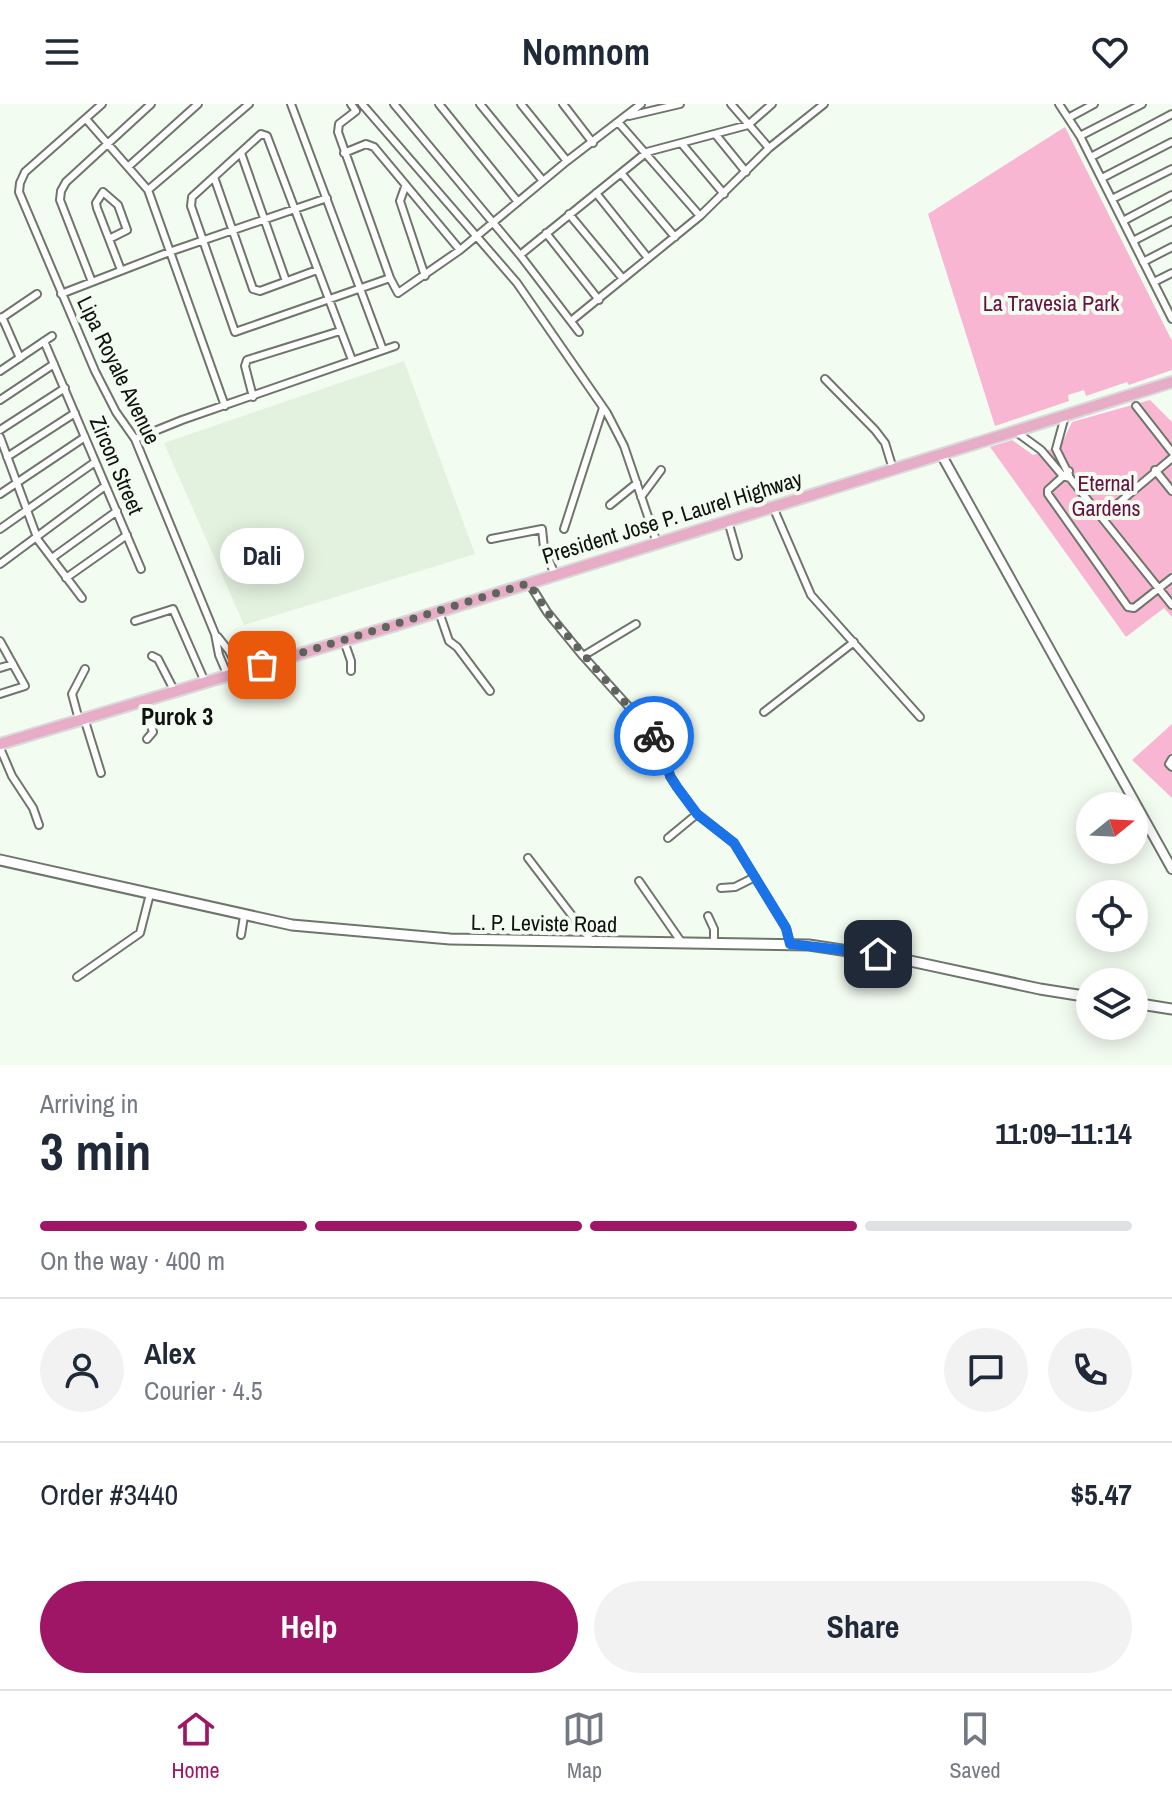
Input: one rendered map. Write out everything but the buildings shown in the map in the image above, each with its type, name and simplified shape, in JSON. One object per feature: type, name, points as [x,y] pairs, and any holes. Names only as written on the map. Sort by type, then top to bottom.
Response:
[{"type":"highway","name":"President Jose P. Laurel Highway","points":[[0,746],[1172,382]]},
{"type":"main road","name":"L. P. Leviste Road","points":[[0,860],[244,916],[314,927],[440,938],[790,944],[856,950],[1076,995]]},
{"type":"main road","points":[[1148,1005],[1172,1009]]},
{"type":"street","name":"Lipa Royale Avenue","points":[[102,104],[25,172],[19,192],[106,394],[135,439],[215,634],[228,676]]},
{"type":"street","points":[[92,282],[60,200],[61,191],[66,182],[151,104]]},
{"type":"street","points":[[129,166],[198,104]]},
{"type":"street","points":[[148,190],[249,104]]},
{"type":"street","points":[[291,104],[383,350]]},
{"type":"street","points":[[351,104],[356,111],[337,128],[398,293],[460,250],[641,104]]},
{"type":"street","points":[[362,104],[538,312],[603,408],[624,446],[657,543]]},
{"type":"street","points":[[394,104],[520,255],[579,332]]},
{"type":"street","points":[[439,104],[518,202]]},
{"type":"street","points":[[480,104],[543,181]]},
{"type":"street","points":[[521,104],[567,161]]},
{"type":"street","points":[[563,104],[593,143]]},
{"type":"street","points":[[626,116],[680,104]]},
{"type":"street","points":[[731,104],[769,148]]},
{"type":"street","points":[[520,255],[647,152],[748,125],[772,104]]},
{"type":"street","points":[[1059,104],[1080,136],[1172,319]]},
{"type":"street","points":[[1070,117],[1094,104]]},
{"type":"street","points":[[1080,136],[1142,104]]},
{"type":"street","points":[[571,321],[700,216],[769,148],[820,105]]},
{"type":"street","points":[[1091,157],[1172,114]]},
{"type":"street","points":[[86,119],[148,190],[225,406]]},
{"type":"street","points":[[618,122],[700,216]]},
{"type":"street","points":[[352,360],[328,301],[267,136],[261,134],[192,197],[202,241],[235,332],[328,301],[390,278]]},
{"type":"street","points":[[716,135],[746,172]]},
{"type":"street","points":[[1102,178],[1172,142]]},
{"type":"street","points":[[682,144],[724,194]]},
{"type":"street","points":[[344,153],[371,145],[460,250]]},
{"type":"street","points":[[241,153],[286,281]]},
{"type":"street","points":[[1112,199],[1172,169]]},
{"type":"street","points":[[621,173],[675,237]]},
{"type":"street","points":[[214,177],[253,289],[260,291],[317,270]]},
{"type":"street","points":[[405,187],[400,201],[425,276]]},
{"type":"street","points":[[109,239],[127,230],[118,205],[103,192],[96,203],[109,239],[121,270]]},
{"type":"street","points":[[596,193],[648,258]]},
{"type":"street","points":[[1123,221],[1172,195]]},
{"type":"street","points":[[61,294],[172,251],[327,198]]},
{"type":"street","points":[[569,214],[623,279]]},
{"type":"street","points":[[1133,241],[1172,221]]},
{"type":"street","points":[[546,233],[599,300]]},
{"type":"street","points":[[1143,262],[1172,247]]},
{"type":"street","points":[[1154,282],[1172,273]]},
{"type":"street","points":[[20,358],[1,318],[37,294]]},
{"type":"street","points":[[1163,301],[1172,297]]},
{"type":"street","points":[[253,397],[245,366],[247,360],[340,331]]},
{"type":"street","points":[[0,369],[52,336]]},
{"type":"street","name":"Zircon Street","points":[[44,341],[141,569]]},
{"type":"street","points":[[135,439],[395,346]]},
{"type":"street","points":[[0,400],[54,364]]},
{"type":"street","points":[[825,379],[885,443],[893,469]]},
{"type":"street","points":[[0,430],[65,388]]},
{"type":"street","points":[[1102,517],[1172,455],[1136,406]]},
{"type":"street","points":[[564,529],[603,408]]},
{"type":"street","points":[[7,457],[75,413]]},
{"type":"street","points":[[1065,416],[1057,452],[1067,475]]},
{"type":"street","points":[[1015,431],[1067,475],[1172,605]]},
{"type":"street","points":[[0,437],[35,536],[82,598]]},
{"type":"street","points":[[0,494],[85,437]]},
{"type":"street","points":[[1041,450],[1058,442]]},
{"type":"street","points":[[941,454],[1172,869]]},
{"type":"street","points":[[0,529],[95,462]]},
{"type":"street","points":[[641,497],[661,470]]},
{"type":"street","points":[[1155,470],[1172,491]]},
{"type":"street","points":[[1067,475],[1048,490],[1048,494],[1128,607],[1134,608],[1172,578]]},
{"type":"street","points":[[610,505],[637,483]]},
{"type":"street","points":[[0,564],[105,486]]},
{"type":"street","points":[[773,507],[811,595],[920,717]]},
{"type":"street","points":[[52,558],[117,511]]},
{"type":"street","points":[[728,521],[738,556]]},
{"type":"street","points":[[491,539],[542,529],[544,548],[555,575]]},
{"type":"street","points":[[66,578],[127,535]]},
{"type":"street","points":[[529,583],[547,612],[583,656],[648,728],[664,751],[670,776],[697,814],[734,843],[786,928],[790,944]]},
{"type":"street","points":[[135,621],[173,609],[205,682]]},
{"type":"street","points":[[439,612],[450,643],[457,647],[490,691]]},
{"type":"street","points":[[583,656],[636,624]]},
{"type":"street","name":"Lipa Royale Avenue","points":[[215,634],[240,672]]},
{"type":"street","points":[[0,641],[25,686],[0,694]]},
{"type":"street","points":[[344,641],[351,671]]},
{"type":"street","points":[[764,712],[854,642]]},
{"type":"street","points":[[152,656],[158,659],[175,692]]},
{"type":"street","points":[[0,668],[13,664]]},
{"type":"street","points":[[85,669],[72,694],[101,773]]},
{"type":"street","points":[[142,701],[153,732],[147,739]]},
{"type":"street","points":[[0,746],[12,776],[30,803],[39,825]]},
{"type":"street","points":[[1172,759],[1169,764],[1172,767]]},
{"type":"street","points":[[668,838],[697,814]]},
{"type":"street","points":[[528,858],[593,943]]},
{"type":"street","points":[[721,888],[735,887],[755,877]]},
{"type":"street","points":[[639,881],[682,943]]},
{"type":"street","points":[[77,977],[140,933],[150,894]]},
{"type":"street","points":[[241,935],[244,916]]},
{"type":"street","points":[[708,916],[714,929],[714,943]]},
{"type":"shaded area","points":[[404,361],[475,554],[244,625],[164,443]]},
{"type":"green space","name":"La Travesia Park","points":[[1065,127],[1172,341],[1172,370],[1086,396],[1084,390],[1068,395],[1069,401],[995,426],[928,214]]},
{"type":"green space","name":"Eternal Gardens","points":[[1150,400],[1172,422],[1172,617],[1164,608],[1126,637],[990,447],[1012,440],[1033,455],[1061,446],[1072,422]]},
{"type":"green space","points":[[1172,724],[1172,798],[1132,760]]},
{"type":"way so far","points":[[262,665],[529,583],[547,612],[654,736]]},
{"type":"place","name":"Dali","points":[[262,665]]},
{"type":"district","name":"Purok 3","points":[[177,716]]},
{"type":"route","points":[[654,736],[664,751],[670,776],[677,787],[697,814],[734,843],[786,928],[790,944],[878,954]]}]
